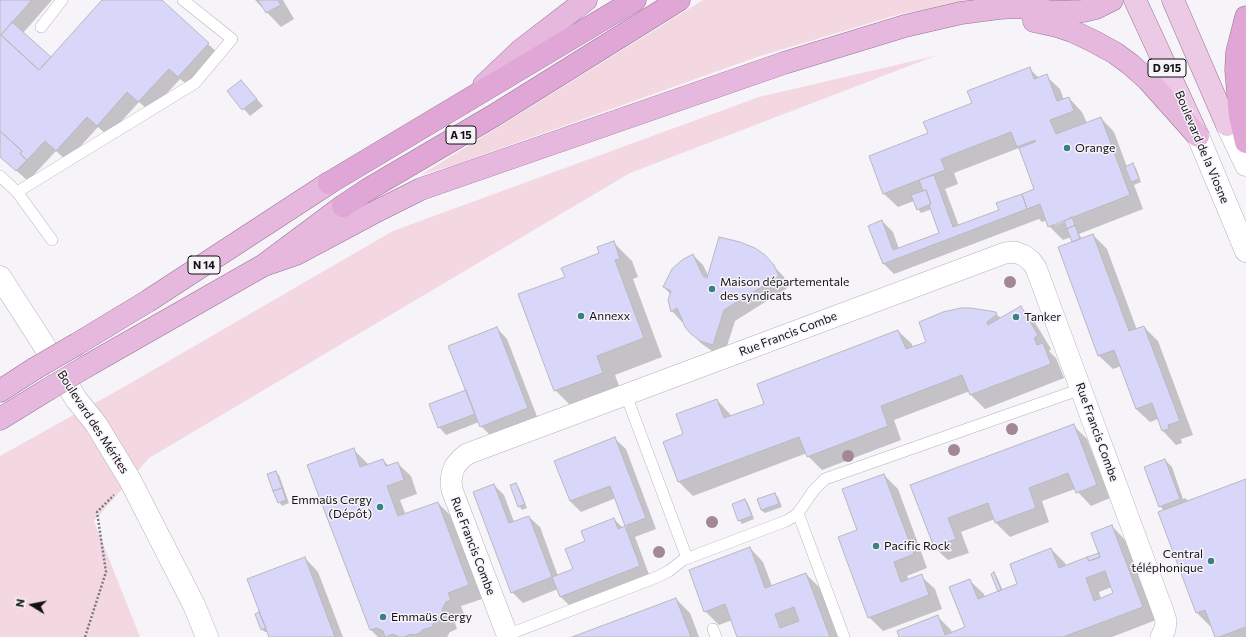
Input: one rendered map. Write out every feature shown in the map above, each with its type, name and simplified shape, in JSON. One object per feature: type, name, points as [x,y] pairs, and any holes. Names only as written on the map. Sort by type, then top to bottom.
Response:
[{"type":"highway","points":[[468,100],[520,50],[586,0]]},
{"type":"highway","name":"A 15","points":[[329,183],[635,0]]},
{"type":"highway","name":"A 15","points":[[343,206],[367,190],[506,108],[679,0]]},
{"type":"highway","points":[[264,265],[296,254],[421,189],[784,64],[905,26],[961,13],[999,8],[1018,8],[1054,12],[1083,11],[1096,8],[1112,0]]},
{"type":"highway","points":[[961,13],[1018,18],[1057,26],[1072,31],[1095,42],[1115,53],[1148,80],[1198,136]]},
{"type":"highway","points":[[1246,17],[1238,52],[1236,70],[1240,116],[1246,142]]},
{"type":"highway","name":"N 14","points":[[0,391],[148,301],[329,183]]},
{"type":"highway","name":"N 14","points":[[0,419],[87,366],[264,265],[343,206]]},
{"type":"main road","name":"Boulevard de la Viosne","points":[[1136,0],[1198,136],[1246,251]]},
{"type":"main road","name":"D 915","points":[[1173,0],[1246,165]]},
{"type":"main road","name":"Boulevard des Mérites","points":[[0,277],[42,342],[76,399],[96,424],[130,480],[194,605],[207,637]]},
{"type":"street","name":"Rue Francis Combe","points":[[505,636],[452,490],[452,474],[455,466],[467,454],[1005,252],[1010,252],[1023,255],[1031,261],[1036,268],[1164,614],[1166,621],[1165,629],[1161,637]]},
{"type":"lane","points":[[41,27],[62,0]]},
{"type":"lane","points":[[17,192],[195,83],[232,39],[183,0]]},
{"type":"lane","points":[[0,176],[17,192],[52,240]]},
{"type":"lane","points":[[505,636],[657,577],[669,571],[679,562],[687,558],[786,521],[798,513],[814,490],[825,479],[1081,389]]},
{"type":"lane","points":[[626,395],[687,558]]},
{"type":"lane","points":[[798,513],[844,637]]},
{"type":"path","points":[[85,637],[106,572],[97,512],[130,480]]},
{"type":"shaded area","points":[[703,0],[1096,0],[1090,2],[966,2],[900,14],[757,57],[457,164],[421,175]]},
{"type":"shaded area","points":[[935,56],[630,173],[149,458],[94,521],[140,637],[0,637],[0,456],[129,384],[393,231],[759,97]]},
{"type":"building","points":[[0,0],[32,0],[1,35],[39,70],[102,0],[162,0],[209,43],[178,77],[169,69],[138,102],[127,92],[97,126],[87,117],[56,151],[45,141],[27,160],[20,154],[22,151],[0,131]]},
{"type":"building","points":[[258,0],[278,0],[281,5],[266,13]]},
{"type":"building","points":[[12,22],[51,57],[39,70],[1,35]]},
{"type":"building","name":"Orange","points":[[1030,67],[1034,79],[1047,74],[1057,101],[1069,97],[1074,111],[1050,120],[1056,134],[1101,117],[1130,195],[1048,227],[1040,204],[1027,209],[1022,194],[1034,189],[1019,148],[1035,142],[1035,140],[1017,147],[1011,132],[941,159],[945,170],[883,194],[869,156],[928,133],[923,122],[972,103],[967,91]]},
{"type":"building","points":[[241,80],[257,99],[242,110],[227,91]]},
{"type":"building","points":[[0,131],[22,151],[20,154],[27,160],[16,171],[0,157]]},
{"type":"building","points":[[1133,163],[1139,179],[1131,182],[1125,167]]},
{"type":"building","points":[[934,175],[953,227],[999,210],[996,203],[1022,194],[1027,209],[883,264],[868,226],[882,220],[893,250],[939,233],[929,205],[931,204],[926,190],[923,191],[919,180]]},
{"type":"building","points":[[926,190],[931,204],[917,210],[911,195]]},
{"type":"building","points":[[1072,217],[1075,225],[1067,229],[1064,221]]},
{"type":"building","points":[[1075,225],[1080,239],[1072,242],[1067,229]]},
{"type":"building","points":[[1093,234],[1129,331],[1144,326],[1180,421],[1168,425],[1169,429],[1162,431],[1152,403],[1136,409],[1114,350],[1098,356],[1058,247]]},
{"type":"building","name":"Maison départementale des syndicats","points":[[719,237],[740,242],[755,248],[765,255],[774,265],[779,276],[724,310],[713,345],[700,341],[690,333],[685,327],[677,308],[671,312],[668,300],[671,291],[663,287],[672,269],[682,260],[693,254],[703,276],[707,278]]},
{"type":"building","name":"Annexx","points":[[614,241],[620,259],[615,260],[644,338],[597,356],[603,373],[554,391],[518,294],[565,277],[561,268],[599,253],[597,247]]},
{"type":"building","points":[[1021,306],[1038,335],[1034,338],[1037,345],[1043,343],[1051,364],[970,395],[962,375],[881,406],[888,426],[807,457],[799,437],[678,482],[663,442],[683,434],[676,414],[717,399],[724,418],[764,404],[757,384],[898,330],[906,349],[926,342],[919,322],[943,312],[961,308],[971,308],[996,312],[997,314],[987,322],[988,325]]},
{"type":"building","points":[[497,327],[528,408],[480,427],[448,346]]},
{"type":"building","points":[[466,390],[475,414],[438,428],[429,404]]},
{"type":"building","points":[[1074,424],[1097,485],[1076,493],[1068,473],[1029,488],[1036,508],[995,523],[988,503],[948,518],[956,539],[934,547],[910,485]]},
{"type":"building","points":[[615,437],[646,518],[625,526],[610,486],[570,501],[554,461]]},
{"type":"building","points":[[354,448],[360,467],[383,459],[386,466],[398,462],[404,480],[387,486],[398,516],[438,502],[469,585],[448,593],[451,600],[446,602],[442,609],[444,615],[436,618],[432,627],[422,630],[420,633],[414,635],[411,634],[404,637],[399,637],[393,634],[385,637],[383,631],[377,628],[370,630],[307,465]]},
{"type":"building","points":[[1165,459],[1180,499],[1159,507],[1144,467]]},
{"type":"building","points":[[276,471],[282,488],[273,491],[267,474]]},
{"type":"building","name":"Pacific Rock","points":[[884,474],[914,554],[894,562],[901,582],[922,574],[929,595],[868,618],[838,537],[857,530],[842,489]]},
{"type":"building","name":"Central téléphonique","points":[[1246,479],[1246,627],[1219,637],[1215,637],[1205,610],[1196,613],[1158,512]]},
{"type":"building","points":[[516,483],[525,504],[518,507],[510,485]]},
{"type":"building","points":[[494,484],[509,523],[529,516],[552,577],[511,593],[473,492]]},
{"type":"building","points":[[282,488],[286,500],[278,503],[273,491]]},
{"type":"building","points":[[775,493],[779,504],[761,510],[757,499]]},
{"type":"building","points":[[745,499],[752,516],[738,521],[732,504]]},
{"type":"building","points":[[614,518],[618,529],[625,526],[640,566],[560,597],[552,577],[573,569],[565,549],[585,541],[581,531]]},
{"type":"building","points":[[1112,525],[1143,607],[1063,637],[899,637],[897,631],[938,615],[945,635],[965,627],[949,587],[970,579],[978,599],[1017,584],[1010,564],[1051,548],[1059,568],[1087,557],[1089,561],[1100,557],[1091,533]],"holes":[[[1105,571],[1113,593],[1094,601],[1086,578]]]},
{"type":"building","points":[[750,547],[765,588],[806,573],[830,637],[737,637],[725,604],[704,612],[689,570]],"holes":[[[794,607],[799,621],[780,628],[775,614]]]},
{"type":"building","points":[[1099,553],[1100,557],[1089,561],[1087,557]]},
{"type":"building","points":[[305,557],[335,637],[269,637],[247,579]]},
{"type":"building","points":[[994,572],[1001,590],[998,592],[991,574]]},
{"type":"building","points":[[676,598],[691,637],[572,637]]},
{"type":"building","points":[[259,612],[266,628],[261,630],[255,614]]},
{"type":"place","name":"Orange","points":[[1067,148]]},
{"type":"place","name":"Maison départementale des syndicats","points":[[712,289]]},
{"type":"place","name":"Annexx","points":[[581,316]]},
{"type":"place","name":"Tanker","points":[[1016,317]]},
{"type":"place","name":"Emmaüs Cergy (Dépôt)","points":[[380,507]]},
{"type":"place","name":"Pacific Rock","points":[[876,546]]},
{"type":"place","name":"Central téléphonique","points":[[1211,561]]},
{"type":"place","name":"Emmaüs Cergy","points":[[383,617]]}]
